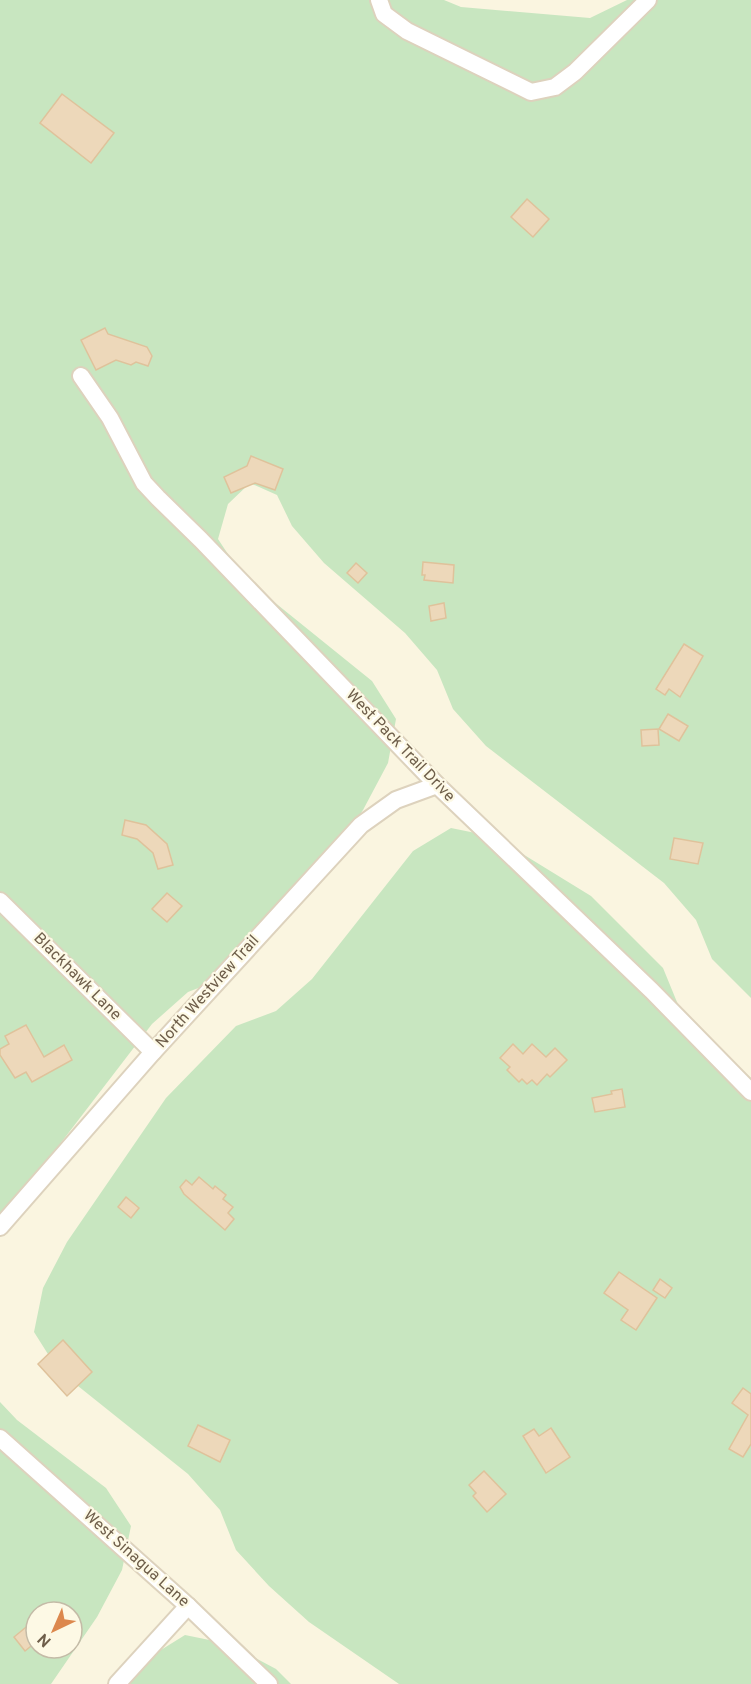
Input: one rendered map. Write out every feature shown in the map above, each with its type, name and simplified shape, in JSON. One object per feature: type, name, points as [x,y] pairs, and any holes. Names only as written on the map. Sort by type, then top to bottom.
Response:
[{"type":"street","points":[[379,0],[384,14],[407,31],[531,92],[555,87],[575,72],[648,0]]},
{"type":"street","name":"West Pack Trail Drive","points":[[81,376],[110,418],[144,483],[436,785],[652,991],[751,1092]]},
{"type":"street","name":"North Westview Trail","points":[[0,1227],[153,1052],[361,825],[396,800],[436,785]]},
{"type":"street","name":"Blackhawk Lane","points":[[0,901],[153,1052]]},
{"type":"street","name":"West Sinagua Lane","points":[[0,1438],[188,1606],[269,1684]]},
{"type":"street","points":[[117,1684],[188,1606]]},
{"type":"green space","points":[[0,0],[444,0],[461,7],[590,18],[627,0],[751,0],[751,998],[712,959],[696,920],[664,883],[486,746],[453,709],[437,670],[405,633],[324,563],[292,526],[277,495],[250,483],[228,504],[218,539],[243,577],[372,681],[396,719],[388,763],[363,810],[297,905],[263,945],[227,977],[188,992],[152,1024],[17,1200],[0,1215]]},
{"type":"green space","points":[[451,828],[495,837],[591,896],[663,968],[679,1007],[712,1044],[751,1078],[751,1684],[399,1684],[309,1622],[269,1586],[236,1550],[220,1510],[188,1474],[58,1370],[34,1332],[43,1288],[67,1242],[166,1098],[236,1026],[276,1011],[312,979],[413,851]]},
{"type":"green space","points":[[0,1402],[17,1420],[106,1488],[131,1526],[122,1570],[97,1617],[84,1636],[84,1600],[24,1600],[24,1660],[67,1660],[51,1684],[0,1684]]},
{"type":"green space","points":[[185,1635],[229,1644],[276,1669],[291,1684],[130,1684],[148,1658]]},
{"type":"building","points":[[62,94],[114,133],[91,163],[40,123]]},
{"type":"building","points":[[527,199],[549,219],[533,237],[511,217]]},
{"type":"building","points":[[105,328],[108,334],[147,347],[152,356],[148,366],[136,362],[131,365],[116,360],[96,370],[81,340]]},
{"type":"building","points":[[251,456],[283,469],[275,490],[255,483],[231,493],[224,477],[247,466]]},
{"type":"building","points":[[423,562],[454,565],[453,583],[424,580]]},
{"type":"building","points":[[356,563],[367,573],[358,583],[347,573]]},
{"type":"building","points":[[444,603],[446,618],[431,621],[429,606]]},
{"type":"building","points":[[684,644],[703,656],[680,697],[669,689],[665,695],[656,689]]},
{"type":"building","points":[[668,714],[688,726],[679,741],[659,729]]},
{"type":"building","points":[[658,729],[659,745],[642,746],[641,730]]},
{"type":"building","points":[[125,820],[146,825],[167,844],[173,865],[158,869],[153,853],[137,839],[122,835]]},
{"type":"building","points":[[674,838],[703,843],[698,864],[670,859]]},
{"type":"building","points":[[167,893],[182,906],[167,922],[152,909]]},
{"type":"building","points":[[26,1025],[44,1057],[64,1045],[72,1060],[32,1082],[26,1072],[15,1078],[0,1055],[0,1049],[9,1044],[5,1036]]},
{"type":"building","points":[[513,1044],[523,1054],[532,1044],[546,1057],[555,1048],[567,1060],[550,1077],[547,1074],[537,1085],[532,1080],[527,1084],[522,1079],[519,1082],[507,1070],[510,1067],[500,1058]]},
{"type":"building","points":[[622,1089],[625,1107],[595,1112],[592,1098],[612,1094],[611,1091]]},
{"type":"building","points":[[199,1177],[213,1189],[215,1186],[226,1195],[223,1199],[233,1207],[228,1213],[234,1219],[225,1230],[184,1194],[180,1187],[186,1180],[192,1185]]},
{"type":"building","points":[[126,1197],[139,1208],[131,1218],[118,1207]]},
{"type":"building","points":[[619,1272],[657,1298],[636,1330],[621,1320],[628,1310],[604,1293]]},
{"type":"building","points":[[660,1279],[672,1288],[665,1298],[653,1290]]},
{"type":"building","points":[[63,1340],[92,1372],[67,1396],[38,1364]]},
{"type":"building","points":[[743,1388],[751,1394],[751,1444],[743,1457],[729,1449],[748,1415],[732,1403]]},
{"type":"building","points":[[198,1425],[230,1440],[220,1462],[188,1446]]},
{"type":"building","points":[[551,1428],[570,1457],[546,1473],[523,1436],[534,1429],[539,1436]]},
{"type":"building","points":[[484,1471],[506,1494],[487,1512],[473,1496],[476,1493],[469,1485]]},
{"type":"building","points":[[24,1629],[24,1650],[14,1637]]}]
